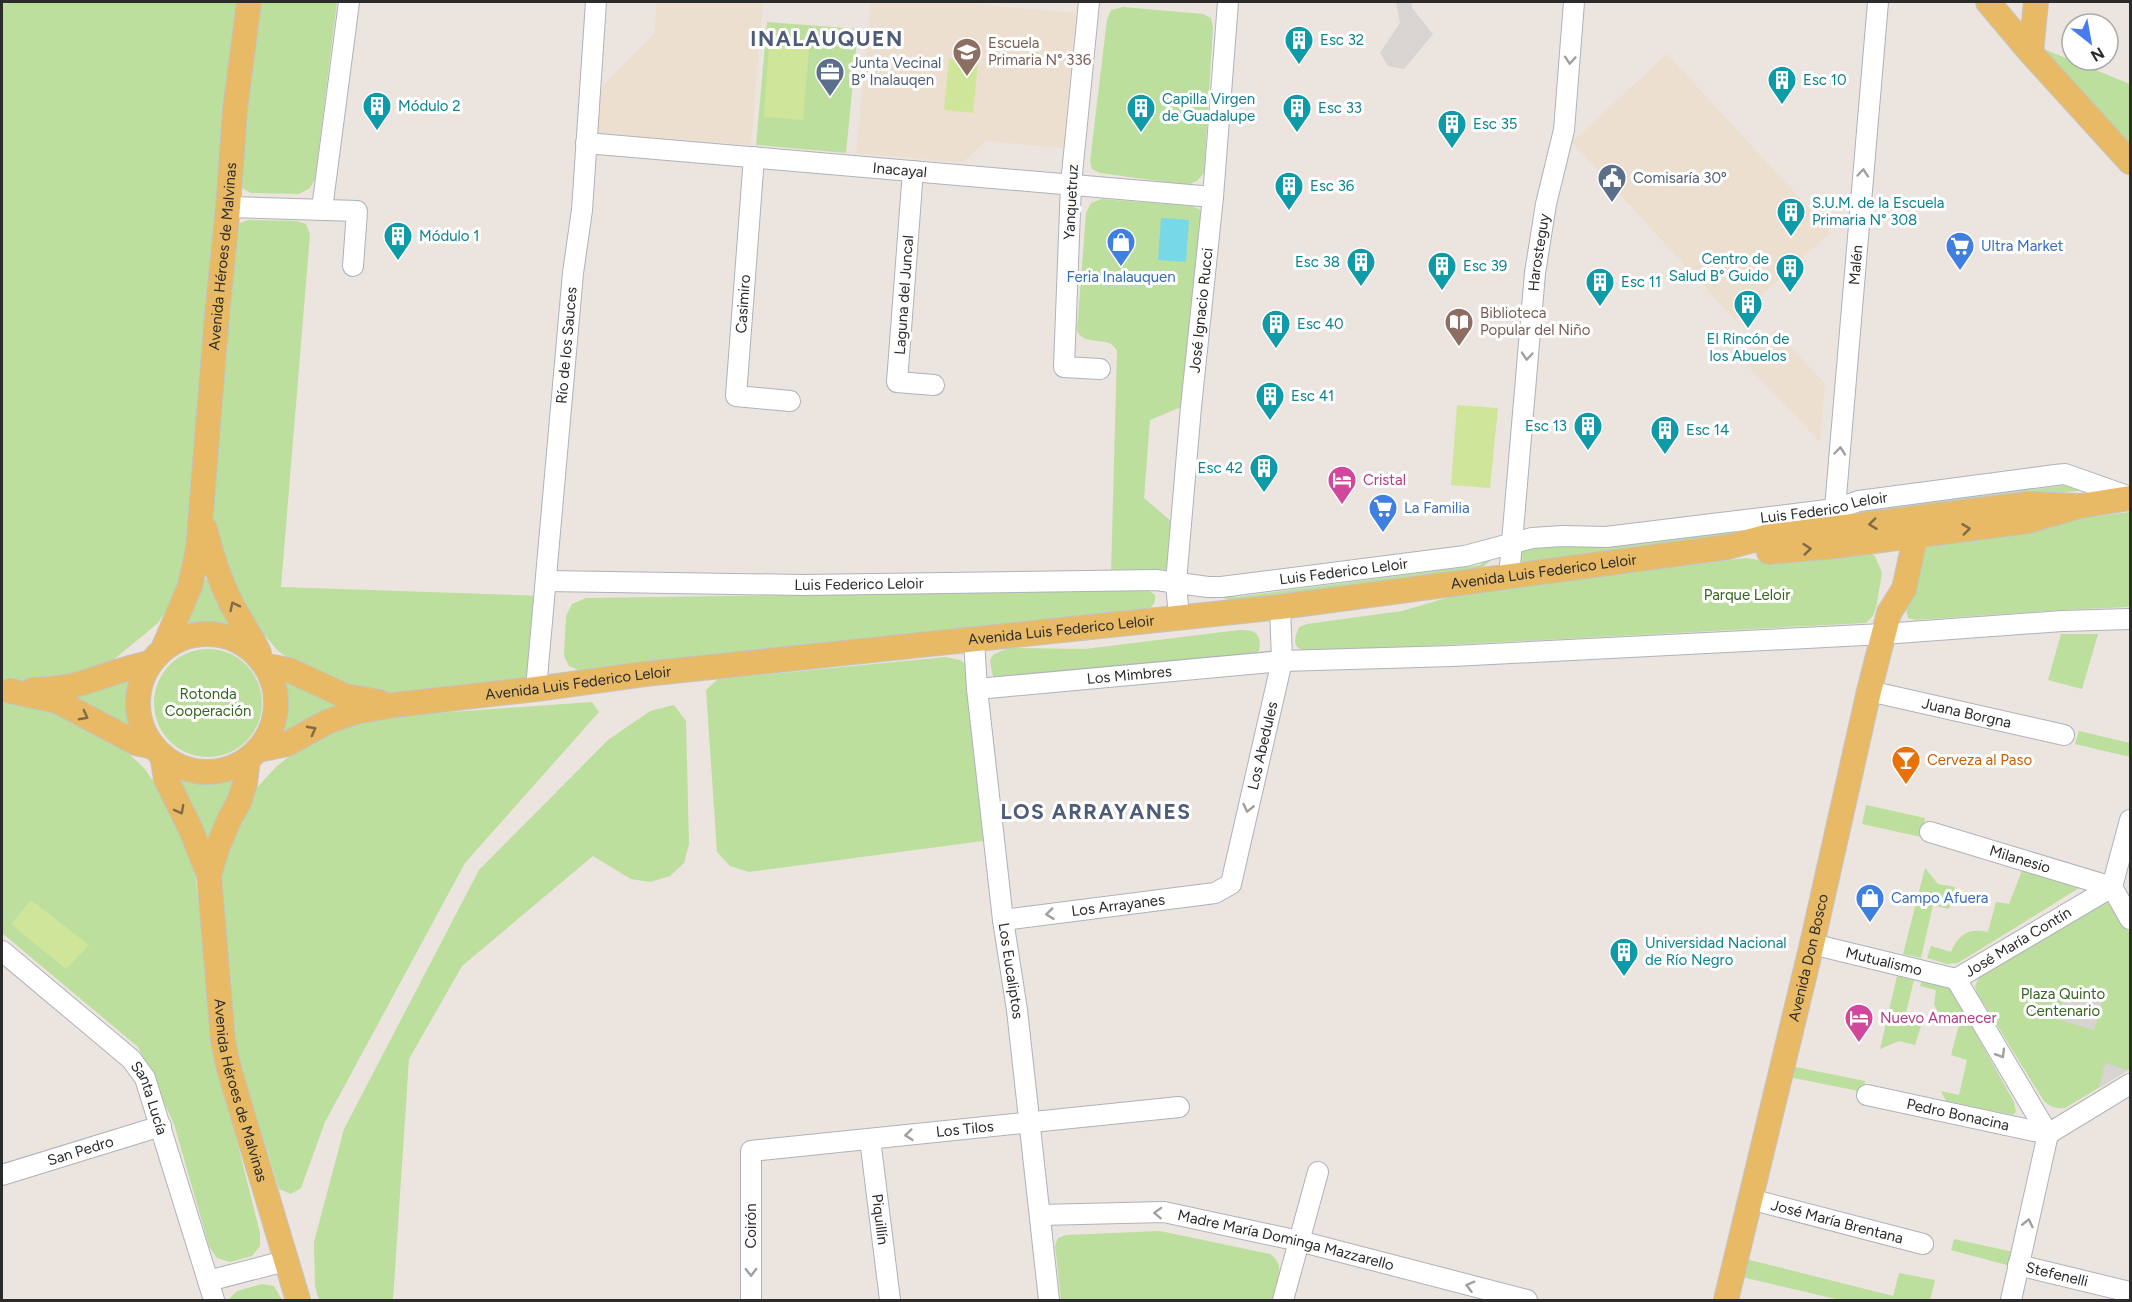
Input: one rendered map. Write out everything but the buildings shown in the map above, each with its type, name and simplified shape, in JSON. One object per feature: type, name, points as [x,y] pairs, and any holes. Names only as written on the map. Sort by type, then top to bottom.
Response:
[{"type":"main road","name":"Avenida Héroes de Malvinas","points":[[156,656],[190,586],[198,549],[235,110],[249,2]]},
{"type":"main road","points":[[1988,2],[2130,162]]},
{"type":"main road","points":[[2031,53],[2036,2]]},
{"type":"main road","name":"Avenida Luis Federico Leloir","points":[[1728,547],[1770,552],[1910,528],[2027,504],[2080,506],[2130,498]]},
{"type":"main road","name":"Avenida Héroes de Malvinas","points":[[201,510],[212,558],[236,612],[250,633],[264,662]]},
{"type":"main road","name":"Avenida Luis Federico Leloir","points":[[253,754],[287,744],[327,722],[355,712],[394,705],[645,674],[1280,607],[1728,547],[1834,519],[1910,528]]},
{"type":"main road","name":"Avenida Don Bosco","points":[[1726,1300],[1812,944],[1886,623],[1886,597],[1897,549],[1910,528]]},
{"type":"main road","points":[[203,633],[225,635],[244,644],[264,662],[275,687],[276,710],[270,732],[253,754],[227,769],[204,772],[182,767],[158,751],[136,743],[57,701],[6,691],[60,688],[85,683],[156,656],[182,638],[203,633]]},
{"type":"main road","points":[[156,656],[139,691],[140,721],[158,751]]},
{"type":"main road","name":"Avenida Luis Federico Leloir","points":[[264,662],[289,670],[345,696],[394,705]]},
{"type":"main road","name":"Avenida Héroes de Malvinas","points":[[158,751],[166,780],[210,875],[223,1041],[229,1069],[297,1300]]},
{"type":"main road","name":"Avenida Héroes de Malvinas","points":[[210,875],[226,827],[239,802],[253,754]]},
{"type":"street","points":[[322,209],[349,2]]},
{"type":"street","name":"Río de los Sauces","points":[[536,689],[573,273],[582,210],[596,2]]},
{"type":"street","name":"Yanquetruz","points":[[1089,2],[1071,184],[1064,367],[1100,369]]},
{"type":"street","name":"José Ignacio Rucci","points":[[1179,618],[1176,582],[1191,406],[1213,197],[1228,2]]},
{"type":"street","name":"Harosteguy","points":[[1509,577],[1535,273],[1546,204],[1564,130],[1574,2]]},
{"type":"street","name":"Malén","points":[[1834,519],[1878,2]]},
{"type":"street","name":"Inacayal","points":[[586,143],[1213,197]]},
{"type":"street","name":"Casimiro","points":[[754,157],[736,396],[790,401]]},
{"type":"street","name":"Laguna del Juncal","points":[[913,171],[897,382],[934,385]]},
{"type":"street","points":[[228,207],[357,212],[353,266]]},
{"type":"street","name":"Luis Federico Leloir","points":[[547,581],[802,585],[1156,580],[1221,587],[1465,555],[1532,538],[1605,537],[1834,519],[1858,501],[2065,474],[2130,498]]},
{"type":"street","name":"Los Abedules","points":[[1231,884],[1282,661],[1280,607]]},
{"type":"street","points":[[1282,661],[1453,656],[1886,623],[2130,619]]},
{"type":"street","name":"Los Eucaliptos","points":[[974,640],[977,689],[1003,920],[1017,1010],[1049,1300]]},
{"type":"street","name":"Los Mimbres","points":[[977,689],[1282,661]]},
{"type":"street","name":"Juana Borgna","points":[[1869,691],[2064,735]]},
{"type":"street","points":[[2130,820],[2112,887],[2130,919]]},
{"type":"street","name":"Milanesio","points":[[1930,832],[2112,887]]},
{"type":"street","name":"Los Arrayanes","points":[[1003,920],[1215,893],[1231,884]]},
{"type":"street","name":"José María Contín","points":[[2048,1134],[1956,980],[2112,887]]},
{"type":"street","name":"Mutualismo","points":[[1812,944],[1956,980]]},
{"type":"street","name":"Santa Lucía","points":[[2,951],[130,1059],[146,1078],[214,1300]]},
{"type":"street","points":[[2010,1300],[2048,1134],[2130,1084]]},
{"type":"street","name":"Pedro Bonacina","points":[[1867,1095],[2048,1134]]},
{"type":"street","name":"Los Tilos","points":[[751,1150],[1179,1107]]},
{"type":"street","name":"San Pedro","points":[[2,1175],[161,1126]]},
{"type":"street","name":"Piquillín","points":[[870,1139],[890,1300]]},
{"type":"street","name":"Coirón","points":[[751,1150],[751,1300]]},
{"type":"street","points":[[1283,1300],[1318,1172]]},
{"type":"street","name":"José María Brentana","points":[[1750,1199],[1923,1244]]},
{"type":"street","name":"Madre María Dominga Mazzarello","points":[[1040,1215],[1164,1212],[1299,1241],[1527,1300]]},
{"type":"street","points":[[208,1281],[285,1261]]},
{"type":"street","name":"Stefenelli","points":[[2018,1264],[2130,1292]]},
{"type":"shaded area","points":[[657,2],[763,2],[751,145],[596,133],[600,89],[654,34]]},
{"type":"shaded area","name":"Escuela Primaria N° 336","points":[[871,2],[950,2],[1076,13],[1063,148],[986,141],[962,163],[856,153]]},
{"type":"shaded area","points":[[1396,2],[1412,2],[1412,8],[1433,34],[1404,69],[1388,66],[1380,53],[1400,23]]},
{"type":"shaded area","points":[[1667,54],[1831,232],[1735,320],[1572,142]]},
{"type":"shaded area","points":[[1775,330],[1825,384],[1820,442],[1742,360]]},
{"type":"shaded area","points":[[2066,989],[2103,1000],[2094,1030],[2057,1019]]},
{"type":"shaded area","points":[[2105,1063],[2128,1070],[2099,1088]]},
{"type":"green space","points":[[2,2],[237,2],[192,547],[173,600],[158,623],[112,661],[82,674],[7,683],[2,683]]},
{"type":"green space","points":[[262,2],[337,2],[315,179],[310,188],[299,194],[251,193],[242,188],[239,180],[244,112]]},
{"type":"green space","points":[[1123,7],[1203,14],[1211,18],[1213,27],[1204,173],[1197,181],[1188,185],[1100,173],[1092,169],[1090,161],[1107,20],[1111,10]]},
{"type":"green space","points":[[767,22],[858,29],[846,153],[756,145]]},
{"type":"green space","points":[[769,46],[809,49],[803,120],[764,117]]},
{"type":"green space","points":[[2046,50],[2060,56],[2060,70],[2046,54]]},
{"type":"green space","points":[[949,59],[978,62],[973,113],[944,110]]},
{"type":"green space","points":[[2062,72],[2100,72],[2130,84],[2130,148]]},
{"type":"green space","points":[[1102,199],[1193,206],[1202,211],[1186,405],[1150,420],[1144,498],[1180,529],[1171,572],[1111,574],[1117,351],[1109,343],[1086,339],[1077,331],[1086,213],[1091,203]]},
{"type":"green space","points":[[248,220],[297,221],[306,224],[310,234],[281,587],[543,596],[532,677],[516,683],[396,695],[349,688],[303,668],[278,651],[248,616],[235,595],[214,527],[211,505],[211,469],[238,224]]},
{"type":"green space","points":[[1457,405],[1498,408],[1490,488],[1451,485]]},
{"type":"green space","points":[[2068,485],[2084,490],[1851,519],[1850,513]]},
{"type":"green space","points":[[2130,512],[2130,607],[1916,620],[1908,618],[1906,609],[1922,553],[1927,547],[1938,542],[2065,520]]},
{"type":"green space","points":[[1821,519],[1822,523],[1524,563],[1519,554],[1523,548]]},
{"type":"green space","name":"Parque Leloir","points":[[1868,551],[1875,556],[1882,573],[1876,608],[1873,616],[1866,623],[1312,652],[1301,650],[1295,642],[1299,627],[1307,624],[1402,611],[1460,594],[1745,558],[1775,562]]},
{"type":"green space","points":[[1492,559],[1482,568],[1232,601],[1215,595],[1236,597],[1480,565],[1485,560]]},
{"type":"green space","points":[[203,577],[207,580],[233,628],[228,631],[184,632],[179,629]]},
{"type":"green space","points":[[1148,590],[1155,595],[1155,601],[1152,607],[1145,612],[580,671],[569,666],[564,656],[566,616],[572,604],[586,598]]},
{"type":"green space","points":[[1250,630],[1260,640],[1259,651],[1250,657],[995,680],[990,660],[994,654],[1009,648],[1085,649]]},
{"type":"green space","points":[[2061,634],[2098,634],[2082,689],[2048,680]]},
{"type":"green space","name":"Rotonda Cooperación","points":[[208,649],[229,653],[246,665],[258,682],[262,703],[258,724],[246,741],[229,753],[208,757],[187,753],[170,741],[158,724],[154,703],[158,682],[170,665],[187,653]]},
{"type":"green space","points":[[946,657],[960,660],[968,666],[990,840],[749,872],[730,866],[717,852],[706,690],[718,679]]},
{"type":"green space","name":"Rotonda Cooperación","points":[[132,674],[134,702],[130,730],[76,697],[80,693]]},
{"type":"green space","name":"Rotonda Cooperación","points":[[285,680],[336,705],[333,709],[284,735],[281,685]]},
{"type":"green space","points":[[2,698],[38,704],[122,747],[144,768],[161,792],[193,856],[217,1061],[260,1233],[260,1246],[252,1256],[230,1262],[217,1258],[209,1246],[174,1124],[138,1047],[2,933]]},
{"type":"green space","points":[[592,702],[599,712],[465,863],[325,1122],[301,1188],[291,1194],[279,1189],[236,1051],[219,880],[227,850],[252,793],[277,766],[305,744],[332,730],[379,717]]},
{"type":"green space","points":[[674,705],[686,721],[689,844],[684,863],[670,876],[650,882],[631,879],[593,856],[462,966],[409,1059],[393,1300],[319,1300],[315,1286],[314,1242],[344,1129],[479,870],[608,740],[650,711]]},
{"type":"green space","points":[[2079,731],[2130,743],[2130,757],[2075,744]]},
{"type":"green space","points":[[184,779],[209,782],[228,779],[235,782],[207,841],[177,784]]},
{"type":"green space","points":[[1866,805],[1925,818],[1921,837],[1862,824]]},
{"type":"green space","points":[[2024,865],[2080,884],[2079,888],[1958,963],[1947,964],[1927,958],[1931,946],[1951,952],[1957,941],[1965,934],[1975,931],[1988,932],[1996,902],[2009,904]]},
{"type":"green space","points":[[1925,868],[1938,884],[1955,887],[1949,909],[1933,905],[1921,958],[1903,954]]},
{"type":"green space","points":[[31,900],[89,945],[66,969],[11,924]]},
{"type":"green space","name":"Plaza Quinto Centenario","points":[[2104,901],[2115,907],[2130,934],[2130,1069],[2065,1108],[2056,1108],[2044,1101],[1977,993],[1975,986],[1981,973]]},
{"type":"green space","points":[[1897,976],[1914,980],[1904,1021],[1921,1026],[1915,1045],[1899,1041],[1880,1049]]},
{"type":"green space","points":[[1923,977],[1942,982],[1952,991],[2014,1102],[2016,1112],[2013,1115],[1946,1101],[1941,1091],[1959,1095],[1967,1060],[1951,1055],[1959,1025],[1942,1018],[1934,1005],[1936,990],[1920,986]]},
{"type":"green space","points":[[1791,1066],[1865,1081],[1863,1092],[1789,1077]]},
{"type":"green space","points":[[1160,1231],[1270,1254],[1279,1269],[1272,1300],[1061,1300],[1055,1245],[1058,1238],[1066,1235]]},
{"type":"green space","points":[[1954,1239],[2018,1253],[2014,1267],[1951,1250]]},
{"type":"green space","points":[[1742,1258],[1893,1296],[1899,1273],[1935,1280],[1930,1300],[1840,1300],[1738,1276]]},
{"type":"green space","points":[[262,1284],[274,1286],[282,1300],[228,1300],[237,1291]]},
{"type":"water","points":[[1161,218],[1189,220],[1186,262],[1158,260]]},
{"type":"place","name":"Esc 32","points":[[1299,66]]},
{"type":"place","name":"Escuela Primaria N° 336","points":[[967,78]]},
{"type":"place","name":"Junta Vecinal B° Inalauqen","points":[[830,98]]},
{"type":"place","name":"Esc 10","points":[[1782,106]]},
{"type":"place","name":"Módulo 2","points":[[377,132]]},
{"type":"place","name":"Capilla Virgen de Guadalupe","points":[[1141,134]]},
{"type":"place","name":"Esc 33","points":[[1297,134]]},
{"type":"place","name":"Esc 35","points":[[1452,150]]},
{"type":"place","name":"Comisaría 30º","points":[[1612,204]]},
{"type":"place","name":"Esc 36","points":[[1289,212]]},
{"type":"place","name":"S.U.M. de la Escuela Primaria N° 308","points":[[1791,238]]},
{"type":"place","name":"Módulo 1","points":[[398,262]]},
{"type":"place","name":"Feria Inalauquen","points":[[1121,268]]},
{"type":"place","name":"Ultra Market","points":[[1960,272]]},
{"type":"place","name":"Esc 38","points":[[1361,288]]},
{"type":"place","name":"Esc 39","points":[[1442,292]]},
{"type":"place","name":"Centro de Salud B° Guido","points":[[1790,294]]},
{"type":"place","name":"Esc 11","points":[[1600,308]]},
{"type":"place","name":"El Rincón de los Abuelos","points":[[1748,330]]},
{"type":"place","name":"Biblioteca Popular del Niño","points":[[1459,348]]},
{"type":"place","name":"Esc 40","points":[[1276,350]]},
{"type":"place","name":"Esc 41","points":[[1270,422]]},
{"type":"place","name":"Esc 13","points":[[1588,452]]},
{"type":"place","name":"Esc 14","points":[[1665,456]]},
{"type":"place","name":"Esc 42","points":[[1264,494]]},
{"type":"place","name":"Cristal","points":[[1342,506]]},
{"type":"place","name":"La Familia","points":[[1383,534]]},
{"type":"place","name":"Cerveza al Paso","points":[[1906,786]]},
{"type":"place","name":"Campo Afuera","points":[[1870,924]]},
{"type":"place","name":"Universidad Nacional de Río Negro","points":[[1624,978]]},
{"type":"place","name":"Nuevo Amanecer","points":[[1859,1044]]},
{"type":"district","name":"INALAUQUEN","points":[[827,38]]},
{"type":"district","name":"LOS ARRAYANES","points":[[1096,811]]}]
